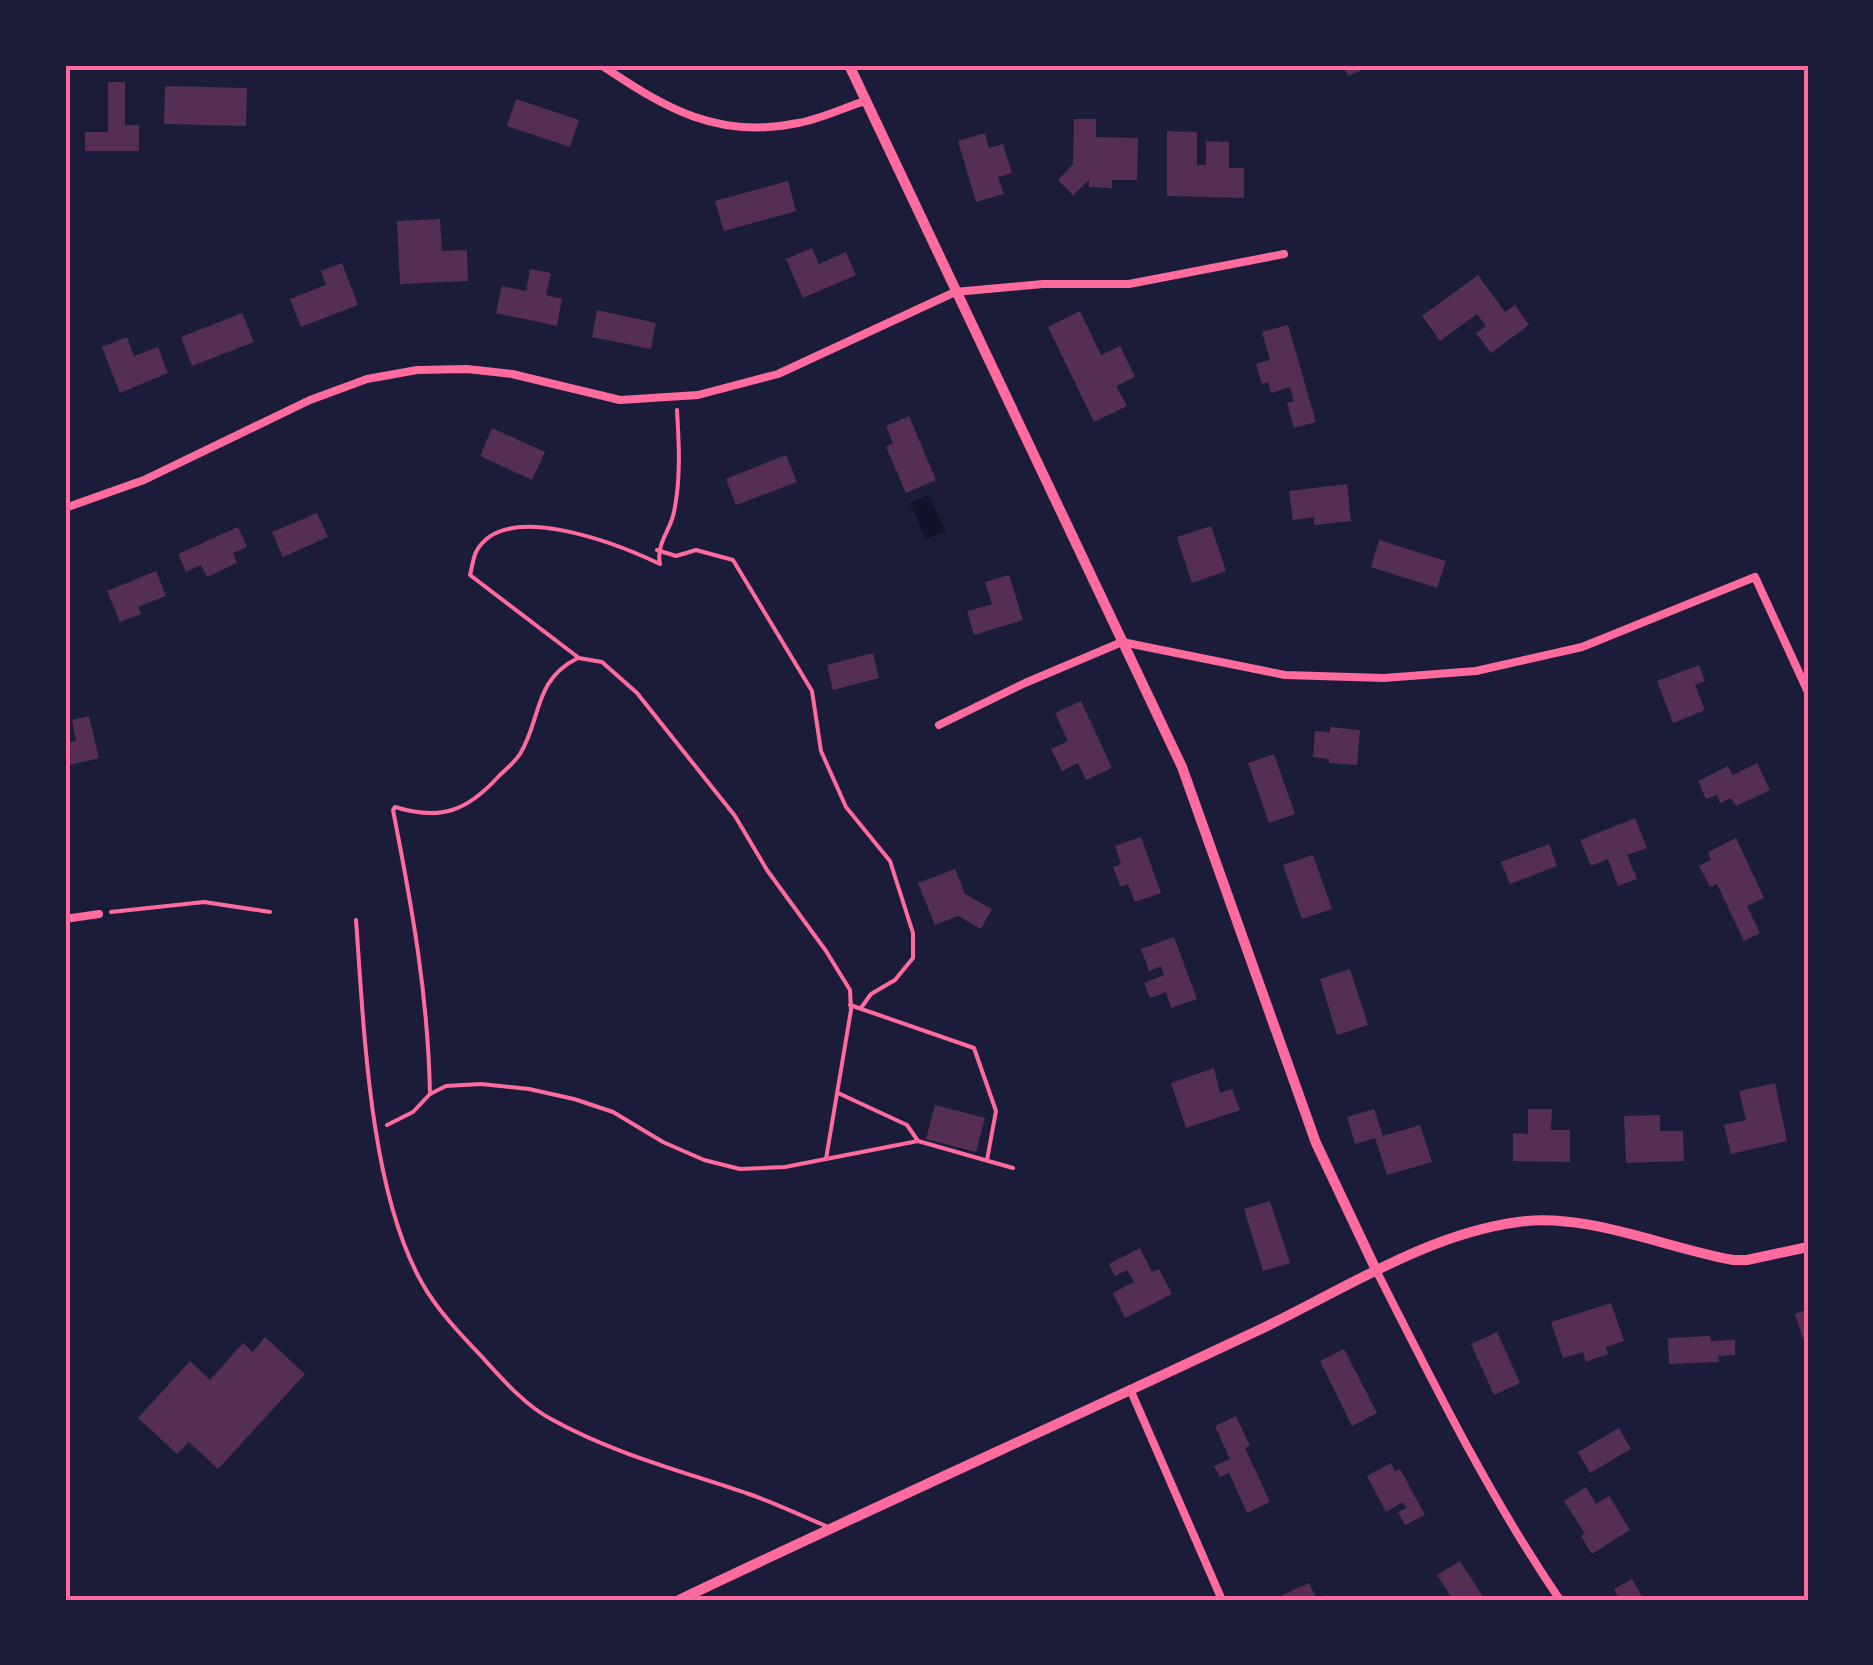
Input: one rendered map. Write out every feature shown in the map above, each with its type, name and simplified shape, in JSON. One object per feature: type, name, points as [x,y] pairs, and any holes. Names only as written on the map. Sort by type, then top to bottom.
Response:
[{"type":"street","points":[[601,65],[649,97],[694,120],[746,127],[798,124],[865,101]]},
{"type":"street","points":[[849,65],[1182,767],[1316,1143],[1461,1437],[1522,1544],[1560,1600]]},
{"type":"street","points":[[65,508],[144,480],[310,400],[367,379],[416,370],[466,369],[512,374],[620,400],[698,394],[778,374],[955,292],[1044,284],[1129,284],[1284,254]]},
{"type":"street","points":[[940,725],[1122,642],[1285,674],[1384,678],[1476,671],[1582,646],[1755,577],[1808,692]]},
{"type":"street","points":[[65,919],[99,914]]},
{"type":"street","points":[[679,1600],[1473,1230],[1522,1221],[1561,1221],[1733,1260],[1808,1247]]},
{"type":"street","points":[[1130,1389],[1222,1600]]},
{"type":"lane","points":[[356,920],[367,1065],[400,1234],[422,1284],[461,1335],[546,1417],[598,1443],[751,1495],[830,1528]]},
{"type":"path","points":[[676,396],[680,455],[674,516],[658,550],[660,564],[619,544],[546,527],[505,528],[476,550],[470,575],[580,658],[602,662],[660,720],[735,816],[767,870],[850,990],[826,1158]]},
{"type":"path","points":[[658,550],[676,556],[696,550],[734,560],[812,691],[820,751],[846,807],[890,861],[913,932],[913,958],[895,980],[871,994],[862,1008]]},
{"type":"path","points":[[430,1094],[421,955],[393,810],[395,807],[418,814],[449,813],[481,796],[520,754],[550,679],[563,666],[580,658]]},
{"type":"path","points":[[99,914],[204,902],[270,912]]},
{"type":"path","points":[[850,1005],[974,1048],[996,1110],[986,1160]]},
{"type":"path","points":[[378,1129],[413,1112],[430,1094],[446,1086],[481,1084],[529,1088],[574,1099],[613,1112],[663,1142],[704,1160],[740,1169],[785,1167],[918,1141],[1013,1168]]},
{"type":"path","points":[[837,1093],[907,1125],[918,1141]]},
{"type":"shaded area","points":[[929,495],[945,531],[926,539],[910,503]]},
{"type":"building","points":[[1343,65],[1374,65],[1348,76]]},
{"type":"building","points":[[108,82],[125,82],[125,125],[139,125],[139,151],[85,151],[85,132],[108,132]]},
{"type":"building","points":[[165,86],[247,88],[246,126],[164,124]]},
{"type":"building","points":[[516,99],[579,120],[570,147],[507,126]]},
{"type":"building","points":[[1074,119],[1096,119],[1096,137],[1138,138],[1137,180],[1112,180],[1112,188],[1089,187],[1089,180],[1073,195],[1058,180],[1073,164]]},
{"type":"building","points":[[1167,131],[1197,132],[1197,165],[1206,165],[1206,141],[1229,142],[1229,168],[1244,168],[1244,198],[1167,196]]},
{"type":"building","points":[[985,133],[989,148],[1003,144],[1012,173],[998,177],[1004,194],[976,202],[958,141]]},
{"type":"building","points":[[788,181],[796,211],[724,231],[715,201]]},
{"type":"building","points":[[440,219],[442,251],[467,250],[468,281],[400,284],[397,221]]},
{"type":"building","points":[[812,248],[819,264],[846,252],[856,275],[803,298],[786,259]]},
{"type":"building","points":[[342,263],[358,305],[301,327],[290,299],[326,285],[321,271]]},
{"type":"building","points":[[530,269],[551,273],[546,295],[562,299],[557,326],[496,313],[502,286],[526,291]]},
{"type":"building","points":[[1478,275],[1505,312],[1515,305],[1529,325],[1491,353],[1476,333],[1486,326],[1477,314],[1440,341],[1422,316]]},
{"type":"building","points":[[597,310],[656,323],[651,349],[592,337]]},
{"type":"building","points":[[1080,311],[1101,355],[1120,346],[1135,377],[1116,386],[1127,406],[1094,422],[1048,327]]},
{"type":"building","points":[[242,313],[254,342],[192,366],[181,337]]},
{"type":"building","points":[[1288,325],[1316,422],[1294,428],[1287,403],[1294,401],[1290,387],[1271,393],[1268,382],[1262,384],[1256,364],[1270,360],[1262,332]]},
{"type":"building","points":[[127,337],[134,356],[158,347],[168,373],[120,393],[102,347]]},
{"type":"building","points":[[909,416],[936,480],[906,493],[886,447],[893,443],[886,426]]},
{"type":"building","points":[[492,428],[545,452],[532,480],[480,456]]},
{"type":"building","points":[[786,455],[797,482],[736,505],[726,479]]},
{"type":"building","points":[[1347,484],[1351,521],[1314,525],[1314,517],[1293,520],[1289,491]]},
{"type":"building","points":[[317,513],[328,537],[283,557],[272,532]]},
{"type":"building","points":[[1211,526],[1226,571],[1192,583],[1177,537]]},
{"type":"building","points":[[238,527],[247,547],[233,553],[237,563],[207,577],[201,565],[186,572],[178,554]]},
{"type":"building","points":[[1379,540],[1446,561],[1437,588],[1371,567]]},
{"type":"building","points":[[156,571],[166,596],[138,607],[141,614],[120,622],[107,591]]},
{"type":"building","points":[[1009,575],[1023,620],[974,635],[967,611],[992,604],[985,582]]},
{"type":"building","points":[[873,653],[879,678],[833,690],[827,665]]},
{"type":"building","points":[[1699,665],[1705,681],[1695,685],[1705,710],[1673,723],[1657,681]]},
{"type":"building","points":[[1081,701],[1112,768],[1086,780],[1078,763],[1062,771],[1051,749],[1068,741],[1055,713]]},
{"type":"building","points":[[89,716],[99,758],[65,766],[65,743],[76,741],[72,720]]},
{"type":"building","points":[[1330,727],[1360,730],[1357,765],[1329,763],[1329,759],[1313,757],[1315,731],[1330,732]]},
{"type":"building","points":[[1274,754],[1295,814],[1269,823],[1248,763]]},
{"type":"building","points":[[1757,763],[1770,790],[1736,806],[1731,798],[1720,803],[1717,795],[1706,799],[1698,781],[1728,766],[1733,775]]},
{"type":"building","points":[[1635,818],[1647,848],[1627,855],[1637,879],[1618,886],[1608,859],[1591,866],[1580,840]]},
{"type":"building","points":[[1141,837],[1161,893],[1135,902],[1128,884],[1121,887],[1113,867],[1121,864],[1115,846]]},
{"type":"building","points":[[1736,838],[1764,898],[1747,906],[1760,933],[1744,941],[1717,884],[1710,887],[1699,866],[1711,860],[1708,852]]},
{"type":"building","points":[[1549,844],[1557,866],[1510,884],[1501,862]]},
{"type":"building","points":[[1313,855],[1332,909],[1302,919],[1283,865]]},
{"type":"building","points":[[955,869],[965,894],[992,909],[981,929],[958,916],[935,925],[918,883]]},
{"type":"building","points":[[1174,937],[1197,999],[1171,1008],[1166,992],[1150,998],[1144,983],[1164,975],[1161,966],[1149,971],[1141,949]]},
{"type":"building","points":[[1350,969],[1368,1025],[1337,1035],[1320,979]]},
{"type":"building","points":[[1214,1068],[1220,1093],[1232,1089],[1240,1110],[1186,1128],[1171,1083]]},
{"type":"building","points":[[1775,1083],[1787,1141],[1731,1154],[1724,1125],[1746,1120],[1739,1091]]},
{"type":"building","points":[[935,1105],[985,1118],[976,1152],[926,1139]]},
{"type":"building","points":[[1374,1109],[1383,1136],[1420,1125],[1432,1162],[1387,1175],[1375,1138],[1355,1144],[1347,1117]]},
{"type":"building","points":[[1528,1109],[1552,1109],[1551,1130],[1570,1130],[1570,1162],[1513,1161],[1513,1133],[1528,1134]]},
{"type":"building","points":[[1660,1115],[1660,1131],[1683,1131],[1684,1161],[1626,1163],[1624,1116]]},
{"type":"building","points":[[1270,1201],[1290,1263],[1263,1271],[1244,1209]]},
{"type":"building","points":[[1140,1248],[1152,1272],[1159,1269],[1172,1294],[1125,1318],[1113,1293],[1134,1282],[1127,1270],[1115,1276],[1109,1264]]},
{"type":"building","points":[[1611,1303],[1624,1341],[1606,1347],[1608,1354],[1586,1362],[1583,1352],[1563,1358],[1551,1322]]},
{"type":"building","points":[[1808,1309],[1808,1337],[1803,1339],[1795,1314]]},
{"type":"building","points":[[1497,1332],[1520,1383],[1494,1395],[1471,1344]]},
{"type":"building","points":[[1710,1336],[1711,1341],[1735,1340],[1735,1355],[1718,1356],[1719,1362],[1669,1364],[1668,1338]]},
{"type":"building","points":[[265,1337],[305,1374],[218,1469],[189,1442],[177,1454],[138,1418],[190,1361],[210,1380],[243,1343],[253,1352]]},
{"type":"building","points":[[1344,1349],[1377,1413],[1352,1426],[1320,1361]]},
{"type":"building","points":[[1236,1416],[1250,1446],[1245,1448],[1270,1502],[1247,1513],[1229,1473],[1220,1477],[1214,1466],[1230,1459],[1215,1426]]},
{"type":"building","points":[[1619,1428],[1631,1449],[1590,1473],[1578,1452]]},
{"type":"building","points":[[1391,1463],[1395,1471],[1400,1469],[1425,1515],[1405,1525],[1398,1512],[1406,1508],[1403,1502],[1386,1512],[1367,1476]]},
{"type":"building","points":[[1586,1487],[1596,1504],[1609,1496],[1630,1530],[1592,1554],[1581,1536],[1585,1534],[1564,1501]]},
{"type":"building","points":[[1460,1561],[1485,1600],[1453,1600],[1437,1575]]},
{"type":"building","points":[[1632,1579],[1644,1600],[1620,1600],[1614,1589]]},
{"type":"building","points":[[1309,1583],[1317,1600],[1279,1600],[1278,1597]]}]
